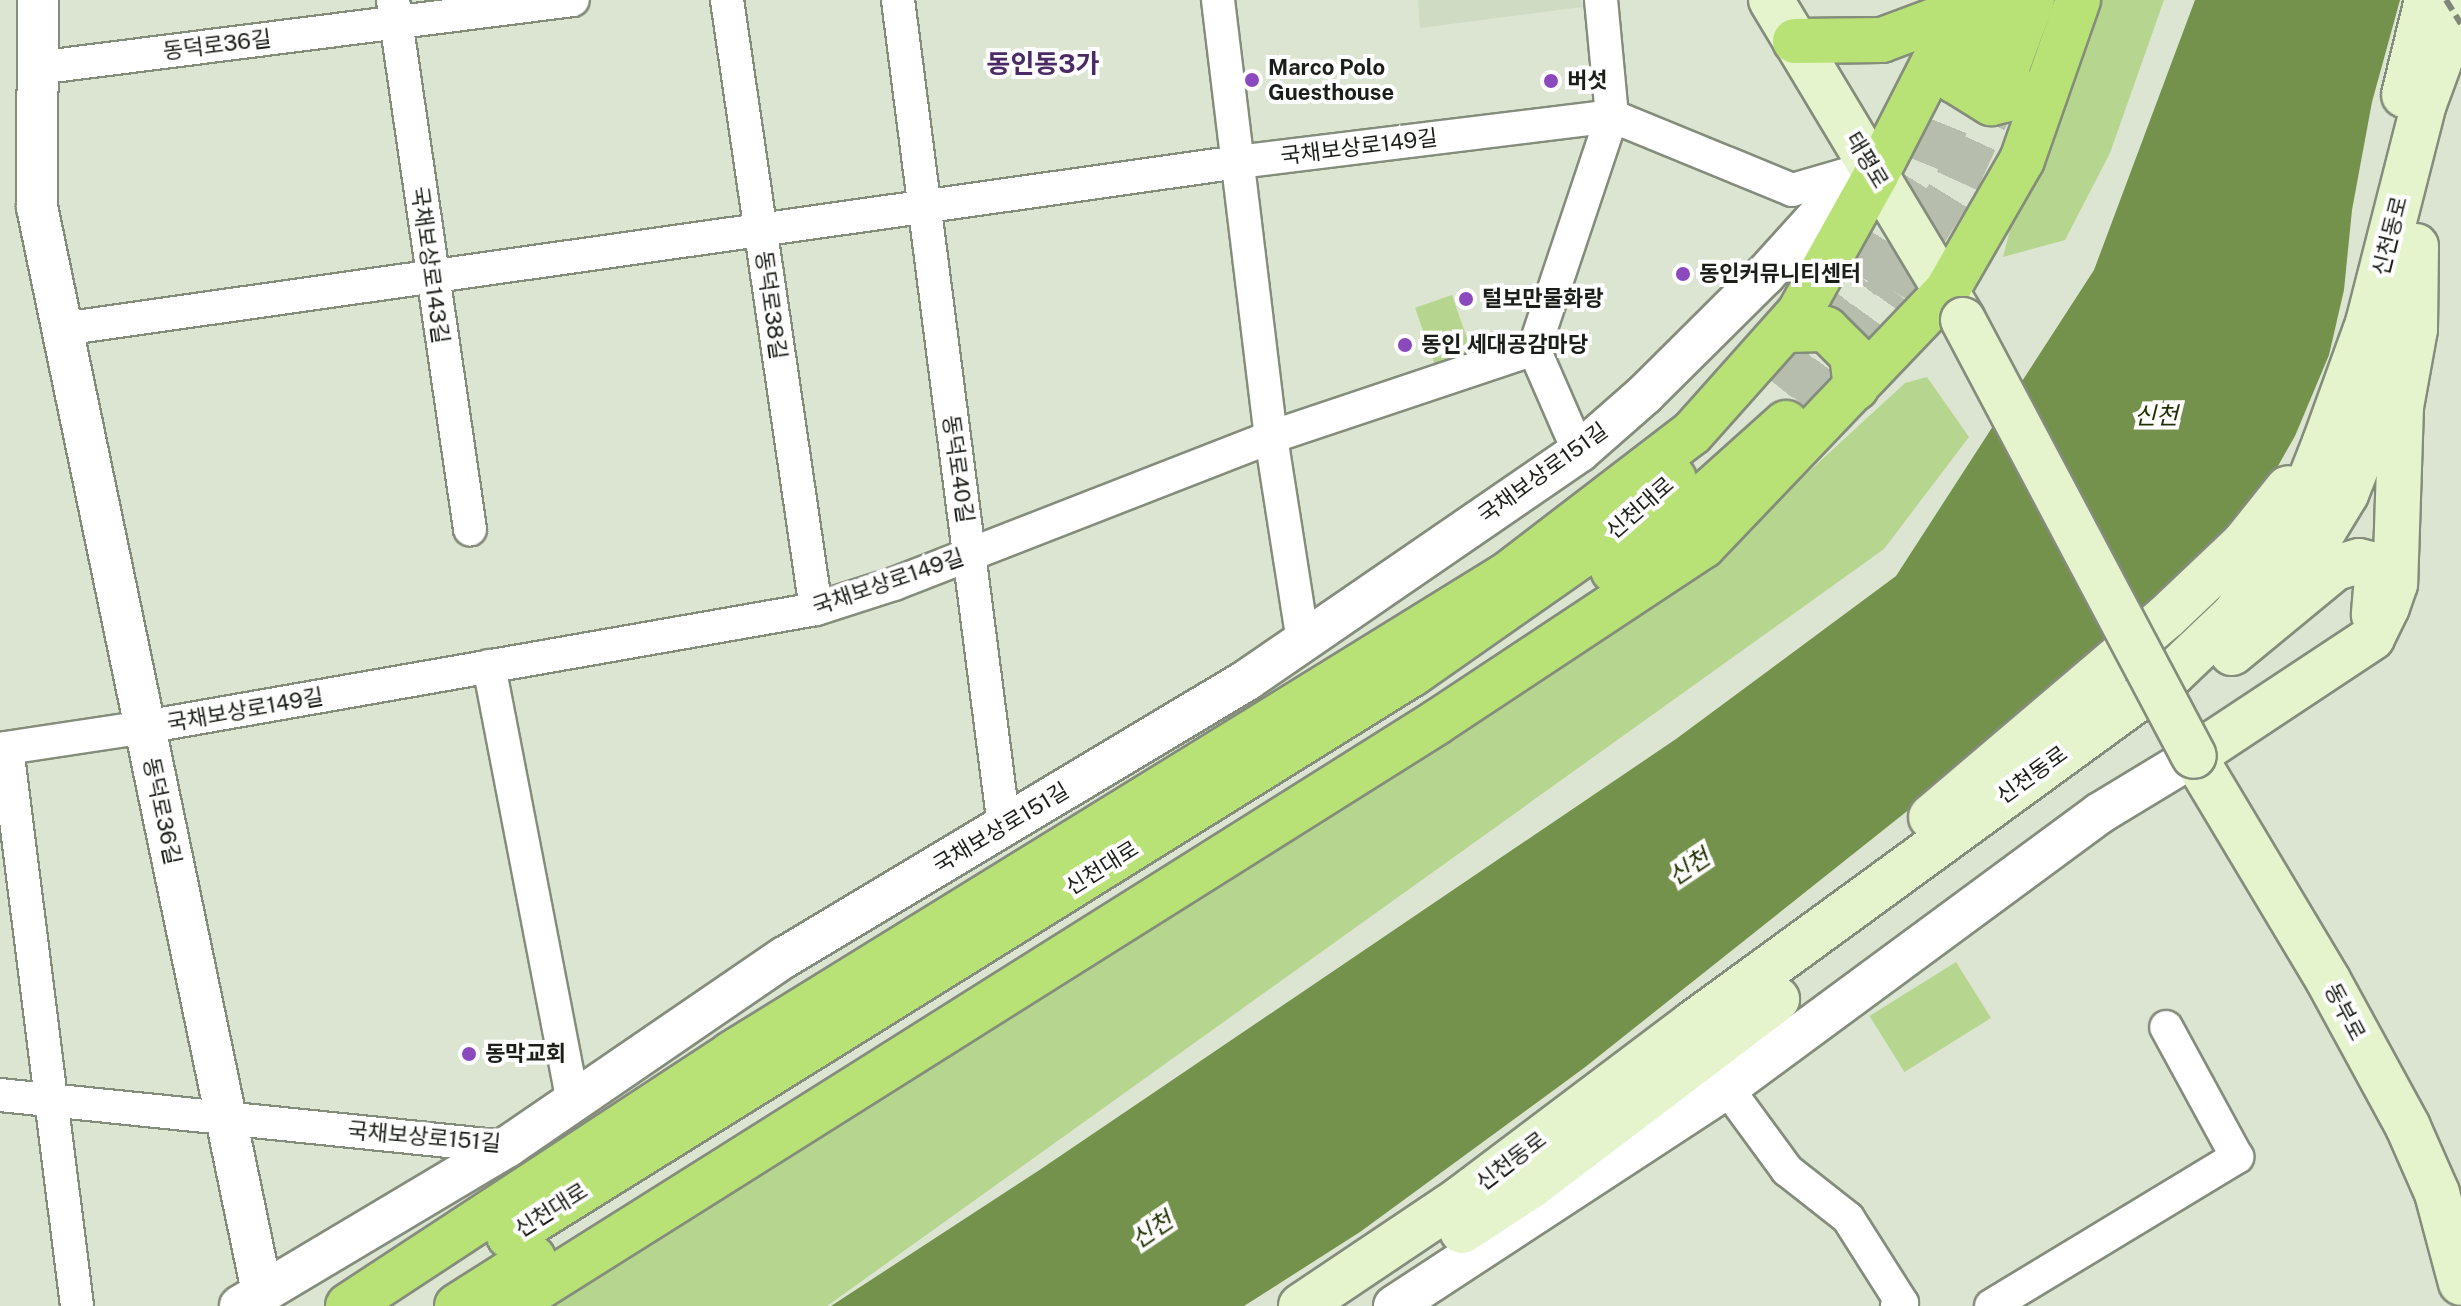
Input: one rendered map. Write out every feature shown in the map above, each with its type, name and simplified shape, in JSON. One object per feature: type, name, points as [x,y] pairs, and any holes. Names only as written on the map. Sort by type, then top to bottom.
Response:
[{"type":"highway","points":[[348,1306],[731,1054],[1508,574],[1692,433],[1799,313],[1874,171],[1970,37],[2032,0]]},
{"type":"highway","points":[[509,1306],[1424,730],[1703,546],[1856,388],[1955,306],[2022,160],[2078,0]]},
{"type":"highway","points":[[1795,41],[1970,37]]},
{"type":"highway","points":[[1970,37],[1954,80],[1991,103],[2044,91]]},
{"type":"highway","points":[[1785,330],[1826,329],[1852,355],[1856,388]]},
{"type":"highway","name":"신천대로","points":[[395,1306],[1412,674],[1618,530],[1790,395],[1690,509],[1583,593],[888,1037],[457,1306]]},
{"type":"main road","name":"태평로","points":[[1771,0],[1955,306],[2194,756]]},
{"type":"main road","points":[[2380,277],[2406,80],[2427,0]]},
{"type":"main road","name":"신천동로","points":[[1301,1306],[1460,1199],[1692,1024],[2165,618],[2244,543],[2325,442],[2368,323],[2424,104],[2447,41],[2461,16]]},
{"type":"main road","name":"신천동로","points":[[1351,1306],[1531,1186],[2232,653],[2312,550],[2346,494],[2370,434],[2461,80]]},
{"type":"main road","points":[[2194,756],[2372,638],[2395,584],[2401,407],[2415,329],[2416,246]]},
{"type":"main road","points":[[2232,653],[2335,568],[2359,561],[2370,564],[2377,578],[2372,638]]},
{"type":"main road","name":"동부로","points":[[2194,756],[2328,980],[2408,1127],[2437,1193],[2460,1272]]},
{"type":"street","name":"동덕로36길","points":[[38,0],[37,207],[226,1117],[251,1299]]},
{"type":"street","points":[[394,11],[573,0]]},
{"type":"street","name":"동덕로38길","points":[[727,0],[816,609]]},
{"type":"street","name":"동덕로40길","points":[[898,0],[1004,826]]},
{"type":"street","points":[[1218,0],[1271,437],[1303,642]]},
{"type":"street","points":[[1579,452],[1534,349],[1612,116],[1601,0]]},
{"type":"street","name":"동덕로36길","points":[[37,68],[394,11]]},
{"type":"street","name":"국채보상로143길","points":[[394,11],[470,529]]},
{"type":"street","name":"국채보상로149길","points":[[1238,162],[1612,116],[1792,190],[1874,171]]},
{"type":"street","points":[[62,329],[1238,162]]},
{"type":"street","name":"국채보상로151길","points":[[0,1095],[507,1147],[785,957],[1247,680],[1579,452],[1645,394],[1764,276],[1821,213],[1874,171]]},
{"type":"street","name":"국채보상로149길","points":[[4,749],[816,609],[969,554],[1271,437],[1534,349]]},
{"type":"street","points":[[489,666],[573,1102]]},
{"type":"street","points":[[4,749],[77,1306]]},
{"type":"street","points":[[1394,1306],[1727,1088],[2100,813],[2194,756]]},
{"type":"street","points":[[1991,1306],[2237,1157],[2166,1027]]},
{"type":"street","points":[[1727,1088],[1787,1170],[1848,1218],[1905,1305]]},
{"type":"street","points":[[251,1299],[507,1147]]},
{"type":"shaded area","points":[[1418,0],[1581,0],[1582,7],[1420,28]]},
{"type":"shaded area","points":[[2098,0],[2164,0],[2110,153],[2065,240],[2003,257],[2013,218]]},
{"type":"shaded area","points":[[1452,295],[1472,354],[1435,366],[1415,308]]},
{"type":"shaded area","points":[[1927,377],[1969,437],[1884,549],[827,1306],[529,1306],[1422,749],[1517,697],[1715,558],[1905,383]]},
{"type":"shaded area","points":[[1956,962],[1991,1018],[1904,1072],[1869,1016]]},
{"type":"water","name":"신천","points":[[2195,0],[2400,0],[2372,102],[2352,210],[2344,290],[2329,355],[2295,436],[2257,503],[2179,580],[1950,777],[1584,1068],[1360,1232],[1244,1306],[831,1306],[1038,1171],[1676,739],[1896,576],[2094,270]]},
{"type":"tunnel","points":[[1775,384],[1861,277],[1930,166],[1967,73]]},
{"type":"tunnel","points":[[1805,406],[1890,289],[1957,181],[1999,89]]},
{"type":"railway","points":[[2446,0],[2461,24]]},
{"type":"place","name":"Marco Polo Guesthouse","points":[[1252,80]]},
{"type":"place","name":"버섯","points":[[1551,81]]},
{"type":"place","name":"동인커뮤니티센터","points":[[1683,274]]},
{"type":"place","name":"털보만물화랑","points":[[1466,299]]},
{"type":"place","name":"동인 세대공감마당","points":[[1405,345]]},
{"type":"place","name":"동막교회","points":[[469,1054]]},
{"type":"district","name":"동인동3가","points":[[1043,64]]}]
